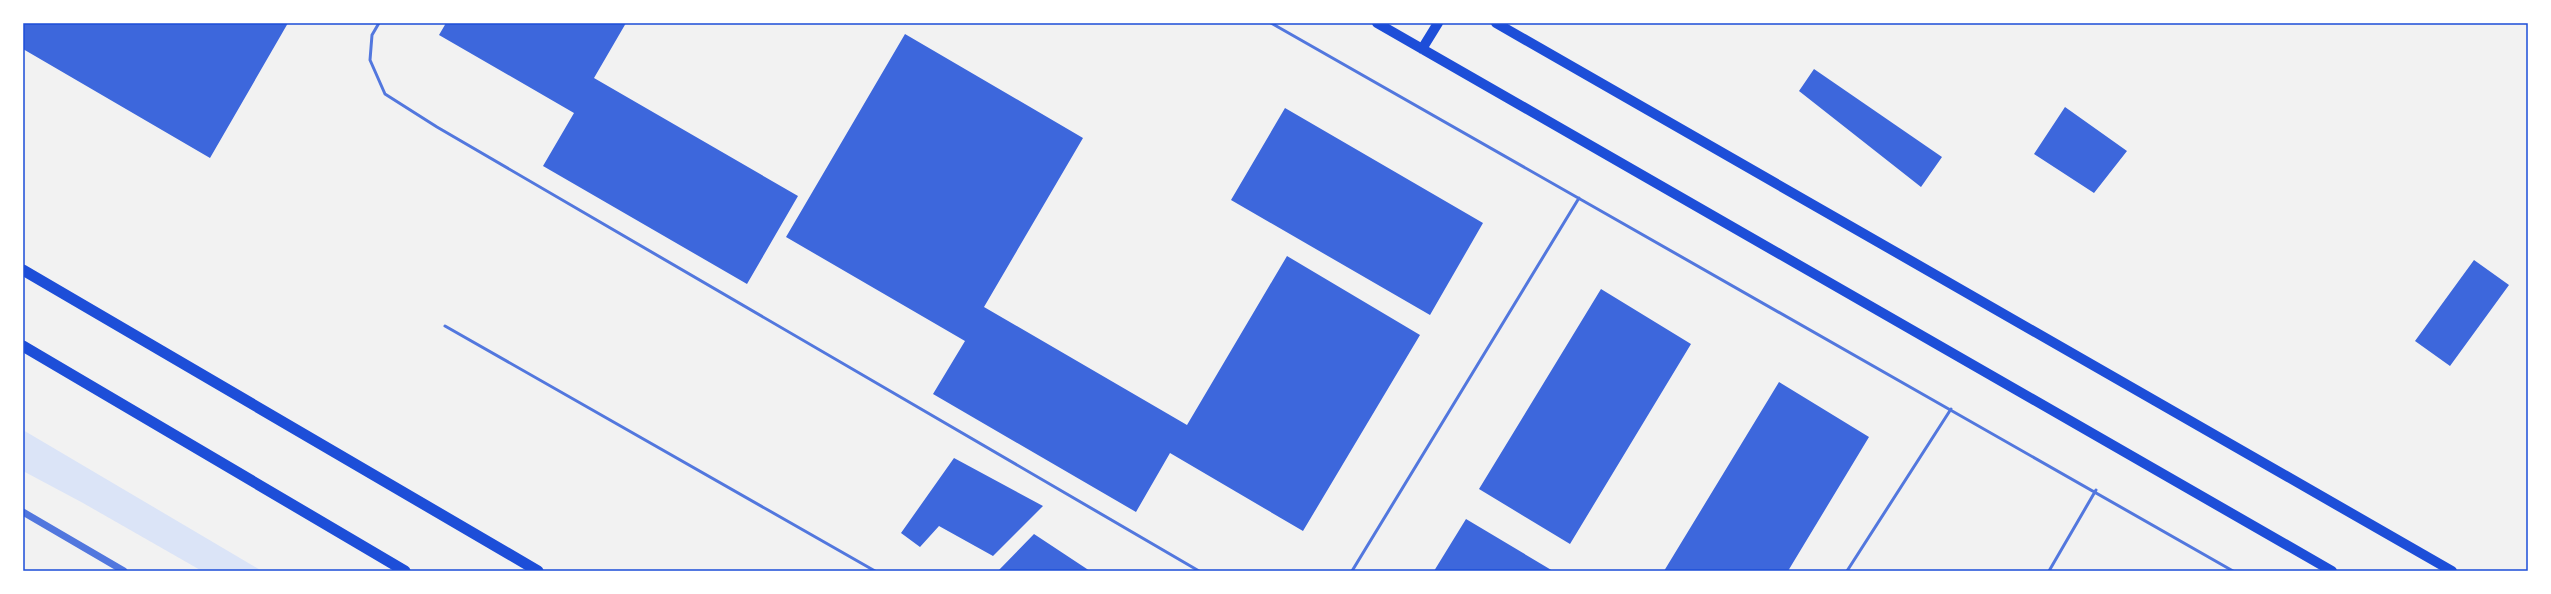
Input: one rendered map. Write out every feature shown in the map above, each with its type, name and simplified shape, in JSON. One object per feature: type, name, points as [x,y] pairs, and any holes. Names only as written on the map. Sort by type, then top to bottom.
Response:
[{"type":"highway","points":[[23,270],[538,571]]},
{"type":"highway","points":[[23,346],[405,571]]},
{"type":"main road","points":[[1377,23],[2332,571]]},
{"type":"main road","points":[[1422,49],[1438,23]]},
{"type":"main road","points":[[1496,23],[2452,571]]},
{"type":"street","points":[[23,512],[124,571]]},
{"type":"lane","points":[[379,23],[372,35],[370,60],[385,94],[437,127],[1199,571]]},
{"type":"lane","points":[[1271,23],[2096,490],[2234,571]]},
{"type":"lane","points":[[1352,571],[1579,198]]},
{"type":"lane","points":[[445,326],[875,571]]},
{"type":"lane","points":[[1847,571],[1951,408]]},
{"type":"lane","points":[[2049,571],[2096,490]]},
{"type":"shaded area","points":[[23,430],[262,571],[202,571],[83,503],[23,471]]},
{"type":"building","points":[[23,23],[288,23],[210,158],[23,49]]},
{"type":"building","points":[[446,23],[626,23],[594,78],[798,196],[747,284],[543,166],[574,113],[439,35]]},
{"type":"building","points":[[905,34],[1083,138],[984,307],[1187,425],[1287,256],[1420,335],[1303,531],[1170,453],[1136,512],[933,394],[965,341],[786,237]]},
{"type":"building","points":[[1814,69],[1942,157],[1921,187],[1799,91]]},
{"type":"building","points":[[2065,107],[2127,151],[2094,193],[2034,154]]},
{"type":"building","points":[[1285,108],[1483,223],[1430,315],[1231,200]]},
{"type":"building","points":[[2474,260],[2509,285],[2450,366],[2415,341]]},
{"type":"building","points":[[1601,289],[1691,344],[1570,544],[1479,489]]},
{"type":"building","points":[[1779,382],[1869,437],[1788,571],[1664,571]]},
{"type":"building","points":[[954,458],[1043,506],[993,556],[939,526],[920,547],[901,533]]},
{"type":"building","points":[[1466,519],[1553,571],[1434,571]]},
{"type":"building","points":[[1034,534],[1090,571],[998,571]]}]
